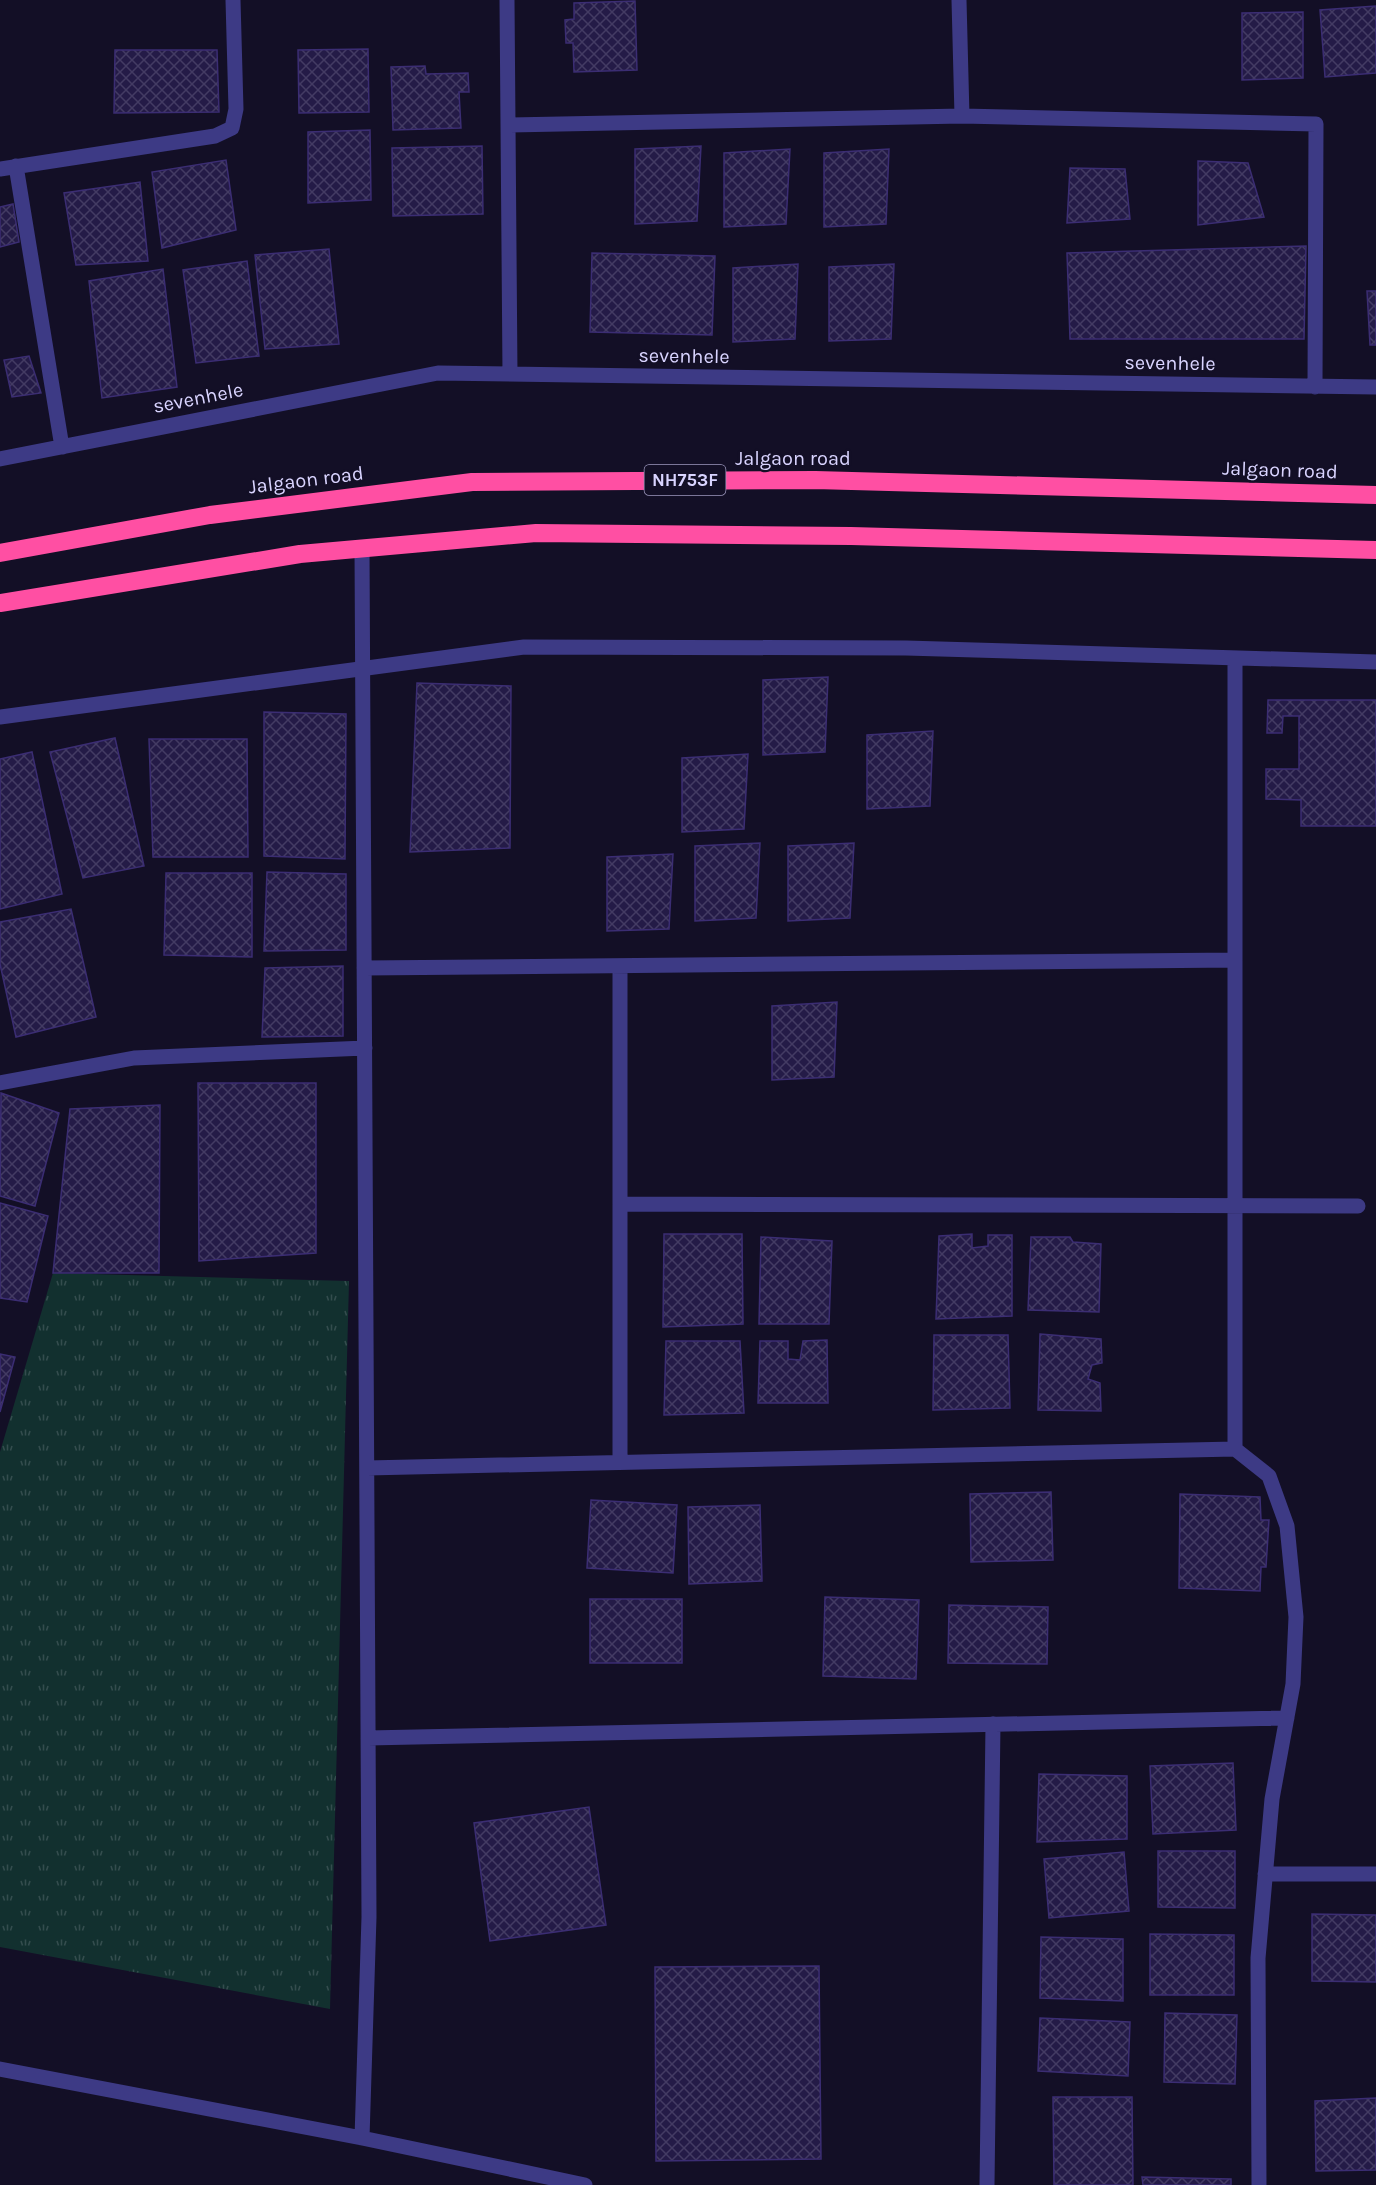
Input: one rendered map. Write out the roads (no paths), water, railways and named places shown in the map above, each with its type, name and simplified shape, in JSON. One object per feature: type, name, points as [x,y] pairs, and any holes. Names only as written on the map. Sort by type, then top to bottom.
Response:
[{"type":"highway","name":"Jalgaon road","points":[[0,553],[210,515],[472,482],[815,480],[1376,495]]},
{"type":"highway","points":[[0,603],[300,554],[536,533],[851,536],[1376,550]]},
{"type":"street","points":[[0,169],[215,136],[232,128],[236,109],[233,0]]},
{"type":"street","points":[[507,0],[510,125],[510,374]]},
{"type":"street","points":[[959,0],[962,116]]},
{"type":"street","points":[[510,125],[962,116],[1316,124],[1315,387]]},
{"type":"street","points":[[16,166],[62,447]]},
{"type":"street","name":"sevenhele","points":[[0,459],[438,373],[1376,387]]},
{"type":"street","points":[[362,548],[369,1917],[362,2138]]},
{"type":"street","points":[[0,717],[524,647],[906,648],[1376,662]]},
{"type":"street","points":[[1235,658],[1235,1449]]},
{"type":"street","points":[[364,968],[1235,960]]},
{"type":"street","points":[[620,966],[620,1462]]},
{"type":"street","points":[[0,1083],[134,1058],[365,1047]]},
{"type":"street","points":[[620,1204],[1235,1208],[1358,1206]]},
{"type":"street","points":[[367,1468],[1235,1449],[1269,1476],[1287,1526],[1296,1617],[1293,1684],[1272,1799],[1258,1958],[1259,2185]]},
{"type":"street","points":[[368,1738],[1287,1718]]},
{"type":"street","points":[[987,2185],[993,1724]]},
{"type":"street","points":[[1265,1874],[1376,1874]]},
{"type":"street","points":[[0,2069],[362,2138],[585,2185]]}]
